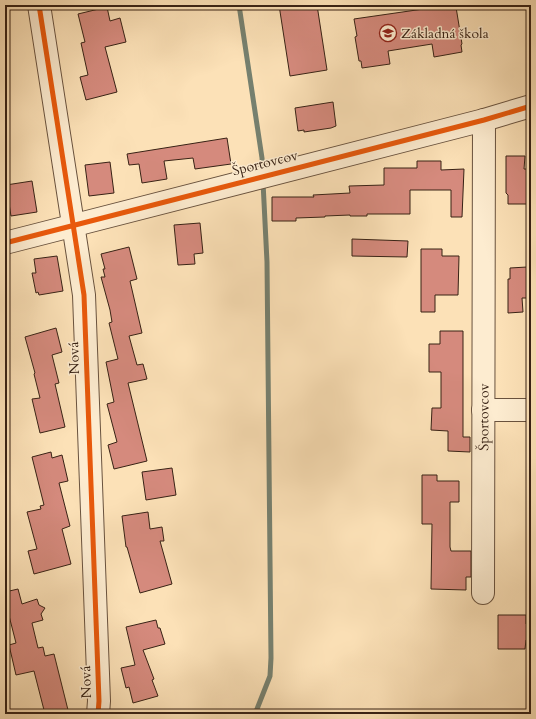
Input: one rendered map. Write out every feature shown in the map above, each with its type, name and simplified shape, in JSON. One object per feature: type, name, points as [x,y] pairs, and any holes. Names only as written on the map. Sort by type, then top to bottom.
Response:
[{"type":"street","name":"Nová","points":[[39,5],[84,295],[99,701],[98,714]]},
{"type":"street","name":"Športovcov","points":[[5,243],[484,120],[531,106]]},
{"type":"street","name":"Športovcov","points":[[483,593],[484,120]]},
{"type":"street","points":[[483,410],[531,410]]},
{"type":"building","points":[[279,5],[317,5],[327,70],[290,76]]},
{"type":"building","points":[[454,5],[455,8],[456,7],[462,52],[434,57],[432,44],[388,51],[390,64],[362,68],[361,61],[359,61],[355,37],[357,36],[354,19]]},
{"type":"building","points":[[107,7],[110,21],[120,18],[126,42],[105,47],[117,92],[86,100],[80,77],[88,75],[81,43],[85,42],[78,14]]},
{"type":"building","points":[[333,102],[336,126],[304,132],[304,130],[298,131],[295,108]]},
{"type":"building","points":[[227,138],[231,164],[195,169],[193,158],[164,161],[167,179],[142,183],[139,164],[129,165],[127,154]]},
{"type":"building","points":[[506,156],[525,156],[524,169],[531,169],[531,204],[508,204],[508,195],[506,193]]},
{"type":"building","points":[[417,161],[441,161],[441,170],[464,169],[462,217],[451,217],[451,190],[410,190],[410,214],[325,216],[296,218],[296,221],[272,221],[272,197],[314,197],[313,195],[350,193],[349,186],[384,185],[384,168],[417,168]]},
{"type":"building","points":[[110,162],[114,193],[89,196],[85,165]]},
{"type":"building","points":[[32,181],[37,212],[11,216],[6,185]]},
{"type":"building","points":[[200,223],[203,253],[194,254],[195,264],[178,265],[174,225]]},
{"type":"building","points":[[352,239],[408,241],[407,257],[352,256]]},
{"type":"building","points":[[129,247],[137,279],[130,281],[142,333],[129,336],[137,365],[143,364],[147,379],[128,383],[147,461],[114,469],[108,445],[117,442],[107,404],[114,402],[106,362],[118,359],[109,323],[112,322],[110,310],[101,277],[105,277],[103,269],[105,269],[101,254]]},
{"type":"building","points":[[421,249],[442,249],[442,256],[459,256],[458,295],[435,295],[435,312],[421,312]]},
{"type":"building","points":[[57,256],[63,291],[39,295],[38,292],[36,293],[32,273],[36,273],[34,259]]},
{"type":"building","points":[[527,267],[527,277],[531,277],[531,298],[522,298],[523,312],[508,313],[508,279],[510,279],[510,268]]},
{"type":"building","points":[[56,328],[62,352],[52,355],[59,383],[55,384],[65,427],[40,433],[32,399],[40,398],[25,337]]},
{"type":"building","points":[[440,331],[463,331],[463,437],[470,437],[470,452],[448,451],[448,431],[431,430],[432,408],[441,408],[441,372],[429,372],[429,344],[440,344]]},
{"type":"building","points":[[51,452],[52,458],[62,455],[68,481],[59,483],[70,526],[62,529],[71,564],[34,574],[28,551],[37,549],[27,512],[41,509],[40,506],[44,505],[32,457]]},
{"type":"building","points":[[172,468],[176,495],[146,500],[142,472]]},
{"type":"building","points":[[422,475],[437,475],[437,481],[459,481],[459,502],[450,502],[450,547],[451,551],[471,551],[471,577],[466,577],[466,590],[431,589],[432,524],[422,524]]},
{"type":"building","points":[[148,512],[150,529],[162,527],[164,541],[160,541],[172,584],[140,593],[126,547],[122,516]]},
{"type":"building","points":[[18,589],[22,604],[37,599],[39,605],[45,608],[41,614],[43,620],[32,623],[38,648],[43,647],[45,656],[54,654],[69,714],[45,714],[34,671],[16,675],[9,645],[16,643],[5,600],[5,592]]},
{"type":"building","points":[[498,615],[526,615],[528,640],[526,640],[525,649],[498,649]]},
{"type":"building","points":[[156,620],[165,644],[143,650],[154,679],[152,680],[158,696],[133,703],[129,687],[126,688],[121,668],[135,665],[126,627]]},
{"type":"waterway","points":[[239,5],[263,172]]},
{"type":"waterway","points":[[255,714],[270,676],[271,658],[267,262],[263,182]]},
{"type":"cycle path","points":[[39,5],[84,295],[99,701],[98,714]]},
{"type":"cycle path","points":[[5,243],[484,120],[531,106]]},
{"type":"place","name":"Základná škola","points":[[388,33]]}]
